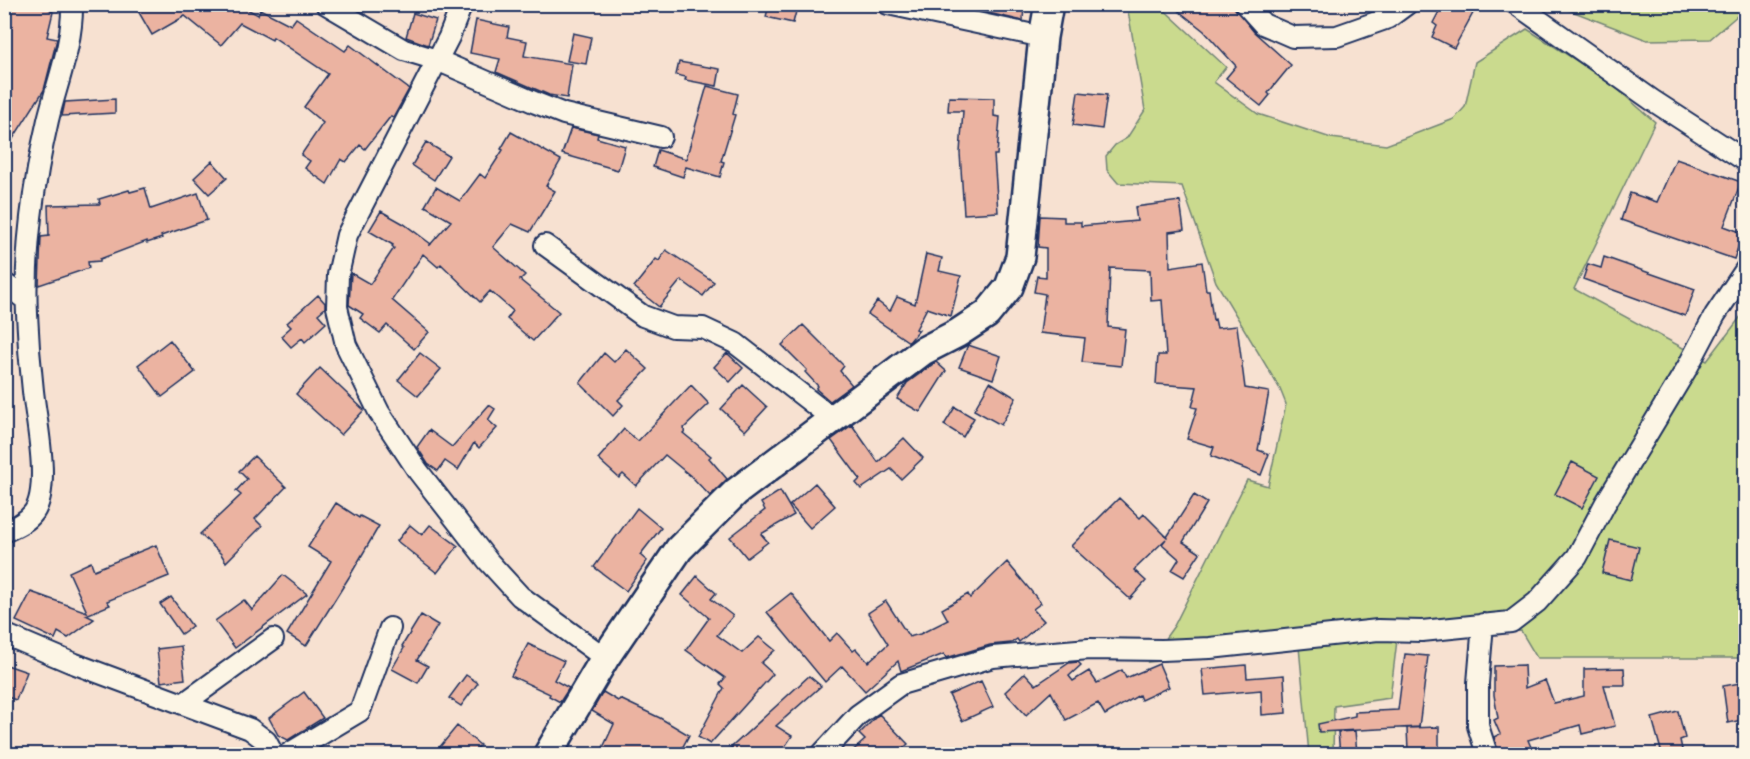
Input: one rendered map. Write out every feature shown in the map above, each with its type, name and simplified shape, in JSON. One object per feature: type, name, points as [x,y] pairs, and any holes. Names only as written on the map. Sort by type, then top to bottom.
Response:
[{"type":"street","points":[[4,532],[20,525],[34,511],[41,492],[41,448],[33,391],[26,300],[30,229],[48,121],[73,26],[72,4]]},
{"type":"street","points":[[326,4],[404,50],[437,60],[564,114],[661,137]]},
{"type":"street","points":[[462,4],[437,60],[347,235],[338,274],[337,307],[346,345],[380,412],[411,461],[488,561],[520,596],[605,658]]},
{"type":"street","points":[[888,4],[1042,37]]},
{"type":"street","points":[[548,754],[605,658],[679,549],[736,492],[923,351],[987,314],[1009,287],[1020,257],[1042,37],[1049,4]]},
{"type":"street","points":[[1245,4],[1263,24],[1293,38],[1337,36],[1388,18],[1407,4]]},
{"type":"street","points":[[1516,4],[1652,100],[1746,161]]},
{"type":"street","points":[[545,245],[643,316],[673,327],[704,328],[735,343],[833,419]]},
{"type":"street","points":[[822,754],[858,715],[901,684],[993,657],[1089,649],[1210,648],[1378,630],[1422,631],[1511,622],[1537,602],[1577,557],[1605,504],[1681,378],[1715,315],[1746,269]]},
{"type":"street","points":[[4,283],[26,300]]},
{"type":"street","points":[[1483,624],[1478,684],[1478,726],[1487,754]]},
{"type":"street","points":[[288,754],[360,711],[390,628]]},
{"type":"street","points":[[4,634],[70,662],[250,729],[266,741],[273,754]]},
{"type":"street","points":[[183,704],[273,639]]},
{"type":"green space","points":[[1745,4],[1745,9],[1710,39],[1647,40],[1556,5]]},
{"type":"green space","points":[[1127,5],[1159,5],[1226,67],[1214,82],[1258,114],[1331,138],[1386,145],[1454,119],[1465,107],[1475,62],[1527,29],[1607,80],[1655,122],[1574,289],[1707,361],[1745,311],[1745,658],[1537,658],[1521,631],[1397,640],[1390,698],[1334,706],[1333,754],[1309,754],[1299,647],[1148,662],[1174,626],[1247,480],[1268,486],[1286,404],[1280,389],[1216,282],[1182,186],[1118,183],[1107,170],[1106,156],[1115,145],[1127,138],[1145,110]]},
{"type":"building","points":[[4,4],[42,4],[53,12],[47,37],[57,39],[44,90],[4,153]]},
{"type":"building","points":[[134,4],[238,4],[258,15],[260,9],[291,25],[296,18],[345,51],[350,45],[409,89],[393,118],[391,116],[365,149],[360,145],[346,162],[341,159],[327,184],[305,168],[310,161],[301,155],[323,123],[304,107],[328,74],[273,37],[272,40],[240,23],[221,45],[185,16],[152,35]]},
{"type":"building","points":[[769,4],[798,4],[793,23],[766,17]]},
{"type":"building","points":[[980,4],[1024,4],[1023,21],[980,11]]},
{"type":"building","points":[[1170,4],[1232,4],[1254,32],[1291,65],[1268,93],[1270,95],[1261,106],[1226,78],[1236,66],[1204,31]]},
{"type":"building","points":[[1443,4],[1478,4],[1454,48],[1432,37],[1437,26],[1433,23]]},
{"type":"building","points":[[413,13],[436,20],[428,45],[406,37]]},
{"type":"building","points":[[476,20],[509,27],[507,37],[527,41],[524,56],[572,64],[567,98],[549,95],[496,72],[500,59],[470,53]]},
{"type":"building","points":[[573,33],[591,37],[586,64],[567,61]]},
{"type":"building","points":[[679,62],[720,69],[717,86],[685,80],[686,77],[676,75]]},
{"type":"building","points":[[707,86],[738,94],[733,114],[735,115],[721,161],[724,162],[720,177],[686,167],[683,177],[653,167],[658,150],[686,159]]},
{"type":"building","points":[[1078,92],[1107,95],[1102,129],[1073,125]]},
{"type":"building","points":[[949,97],[994,98],[994,116],[1000,117],[997,155],[994,155],[998,212],[964,214],[960,153],[963,111],[948,111]]},
{"type":"building","points":[[115,99],[115,113],[62,116],[65,102]]},
{"type":"building","points":[[571,128],[598,134],[597,138],[625,146],[618,170],[562,154]]},
{"type":"building","points":[[511,132],[561,160],[546,186],[555,191],[530,232],[512,224],[493,247],[525,275],[520,280],[559,312],[533,341],[507,319],[513,311],[490,291],[480,302],[441,264],[438,267],[423,254],[392,300],[429,332],[414,349],[387,325],[380,333],[360,318],[363,314],[349,305],[351,273],[370,284],[394,248],[393,245],[369,231],[381,211],[404,224],[431,244],[451,221],[425,206],[436,187],[460,201],[480,174],[485,178],[503,150],[501,149]]},
{"type":"building","points":[[426,142],[449,156],[434,180],[412,165]]},
{"type":"building","points":[[1676,159],[1741,182],[1724,226],[1743,233],[1734,259],[1621,220],[1630,193],[1657,202]]},
{"type":"building","points":[[212,161],[227,178],[209,194],[194,178]]},
{"type":"building","points":[[145,188],[151,209],[198,193],[207,220],[100,259],[100,261],[88,262],[89,268],[39,285],[41,237],[49,236],[48,205],[100,204],[99,199]]},
{"type":"building","points":[[1180,201],[1184,230],[1169,232],[1170,267],[1202,262],[1206,290],[1209,290],[1213,320],[1215,319],[1217,328],[1237,326],[1245,388],[1269,392],[1258,450],[1269,454],[1261,475],[1211,456],[1214,447],[1187,439],[1197,408],[1192,407],[1197,387],[1156,384],[1158,355],[1166,355],[1162,300],[1151,301],[1150,270],[1110,268],[1108,327],[1125,329],[1121,366],[1082,362],[1085,338],[1040,333],[1045,294],[1034,292],[1037,276],[1046,277],[1046,248],[1038,247],[1040,216],[1064,217],[1064,222],[1081,222],[1081,226],[1137,221],[1135,207]]},
{"type":"building","points":[[666,250],[714,282],[703,296],[681,280],[659,307],[634,287],[656,259],[659,261]]},
{"type":"building","points":[[926,254],[942,258],[939,271],[961,276],[951,316],[927,308],[916,329],[919,330],[909,342],[868,314],[877,301],[890,311],[897,297],[915,304]]},
{"type":"building","points":[[1604,257],[1695,289],[1685,316],[1583,279],[1588,264],[1601,268]]},
{"type":"building","points":[[318,295],[325,303],[325,308],[318,314],[326,323],[305,342],[302,338],[291,347],[281,336],[291,327],[287,323]]},
{"type":"building","points":[[803,325],[844,366],[840,371],[852,385],[830,401],[816,389],[818,386],[805,372],[807,370],[782,345]]},
{"type":"building","points":[[170,340],[195,372],[162,397],[138,365]]},
{"type":"building","points":[[968,345],[1001,356],[993,379],[959,367]]},
{"type":"building","points":[[626,349],[648,369],[618,400],[623,405],[613,416],[580,383],[604,353],[614,362]]},
{"type":"building","points":[[420,353],[441,369],[418,396],[398,380]]},
{"type":"building","points":[[727,353],[743,368],[730,382],[714,367]]},
{"type":"building","points":[[936,362],[946,371],[920,412],[897,399],[907,383]]},
{"type":"building","points":[[320,368],[364,410],[341,435],[296,394]]},
{"type":"building","points":[[990,382],[1016,398],[1001,425],[974,410]]},
{"type":"building","points":[[691,385],[709,404],[683,429],[685,431],[683,433],[711,456],[709,458],[727,479],[710,496],[693,478],[665,455],[636,486],[623,474],[619,478],[598,459],[624,429],[638,441]]},
{"type":"building","points":[[743,385],[767,407],[745,431],[721,409]]},
{"type":"building","points":[[489,405],[495,409],[488,420],[497,428],[479,448],[474,443],[458,470],[445,461],[438,471],[428,464],[417,447],[429,430],[452,447]]},
{"type":"building","points":[[955,407],[974,418],[963,437],[944,425]]},
{"type":"building","points":[[852,425],[878,462],[904,438],[923,458],[901,479],[891,469],[861,489],[856,483],[860,479],[831,440]]},
{"type":"building","points":[[254,456],[286,487],[255,519],[262,526],[226,562],[200,534],[241,495],[236,491],[247,479],[239,471]]},
{"type":"building","points":[[1572,462],[1599,476],[1582,508],[1555,494]]},
{"type":"building","points":[[815,483],[835,506],[810,528],[790,505]]},
{"type":"building","points":[[780,491],[794,515],[761,534],[768,542],[747,558],[730,537],[765,510],[761,503]]},
{"type":"building","points":[[1194,495],[1207,503],[1183,542],[1200,553],[1184,577],[1172,570],[1179,559],[1162,544],[1166,539],[1134,570],[1146,581],[1130,599],[1071,546],[1119,498],[1140,518],[1144,514],[1167,537]]},
{"type":"building","points":[[336,503],[359,518],[360,516],[379,526],[306,646],[287,634],[331,561],[308,547]]},
{"type":"building","points":[[637,508],[661,528],[640,555],[647,561],[626,591],[594,567]]},
{"type":"building","points":[[410,525],[422,535],[430,525],[458,546],[437,573],[397,541]]},
{"type":"building","points":[[1610,540],[1639,547],[1631,580],[1602,573]]},
{"type":"building","points":[[156,545],[169,576],[107,601],[110,605],[86,615],[94,619],[68,638],[58,632],[55,639],[16,621],[31,592],[87,612],[69,572],[91,562],[94,570]]},
{"type":"building","points":[[1007,562],[1041,603],[1033,609],[1044,621],[1019,642],[1017,639],[1011,643],[990,645],[946,658],[944,654],[901,671],[898,661],[865,691],[842,666],[825,682],[767,612],[791,593],[829,641],[837,633],[853,651],[856,649],[868,662],[888,644],[868,613],[886,601],[909,637],[920,634],[948,620],[942,609],[968,594],[970,598]]},
{"type":"building","points":[[283,575],[307,594],[235,648],[215,621],[244,600],[252,610]]},
{"type":"building","points":[[697,576],[716,593],[711,599],[733,616],[717,635],[742,653],[759,637],[775,650],[761,663],[773,674],[710,744],[698,737],[724,688],[720,684],[725,678],[686,650],[709,618],[682,595]]},
{"type":"building","points":[[171,597],[192,626],[181,634],[160,604]]},
{"type":"building","points":[[421,615],[438,625],[417,660],[428,666],[418,683],[392,669],[404,648],[402,646]]},
{"type":"building","points":[[528,644],[564,661],[554,680],[569,688],[560,702],[549,696],[550,694],[511,676]]},
{"type":"building","points":[[181,646],[185,679],[161,682],[157,649]]},
{"type":"building","points":[[1405,654],[1428,656],[1419,727],[1319,732],[1318,724],[1355,716],[1355,712],[1398,710]]},
{"type":"building","points":[[1078,662],[1081,665],[1069,676],[1073,681],[1089,671],[1097,683],[1122,670],[1126,678],[1159,664],[1169,687],[1141,700],[1139,695],[1105,715],[1098,703],[1066,720],[1051,692],[1026,715],[1005,692],[1025,673],[1036,685],[1069,663]]},
{"type":"building","points":[[4,664],[27,672],[16,700],[4,696]]},
{"type":"building","points":[[1246,665],[1247,678],[1284,675],[1286,713],[1262,715],[1261,690],[1205,695],[1202,669]]},
{"type":"building","points":[[1524,665],[1525,688],[1545,680],[1554,703],[1584,696],[1584,669],[1624,668],[1625,685],[1604,685],[1615,726],[1582,734],[1580,725],[1528,740],[1534,754],[1499,754],[1494,737],[1500,734],[1494,720],[1498,718],[1494,695],[1494,666]]},
{"type":"building","points":[[466,675],[478,683],[461,706],[449,698]]},
{"type":"building","points":[[809,676],[821,686],[776,726],[792,736],[780,754],[724,754]]},
{"type":"building","points":[[981,681],[993,707],[962,721],[949,695]]},
{"type":"building","points":[[1746,682],[1746,719],[1728,723],[1723,686]]},
{"type":"building","points":[[304,692],[323,718],[288,740],[278,735],[269,718]]},
{"type":"building","points":[[603,692],[618,701],[620,699],[660,718],[689,735],[679,754],[600,754],[614,724],[592,711]]},
{"type":"building","points":[[1678,711],[1685,738],[1680,740],[1683,754],[1662,754],[1652,718]]},
{"type":"building","points":[[879,714],[908,744],[897,754],[849,754],[865,740],[859,734]]},
{"type":"building","points":[[457,726],[480,745],[473,754],[434,754]]},
{"type":"building","points":[[1439,727],[1439,749],[1408,750],[1407,728]]},
{"type":"building","points":[[1355,731],[1357,753],[1340,754],[1338,732]]}]
